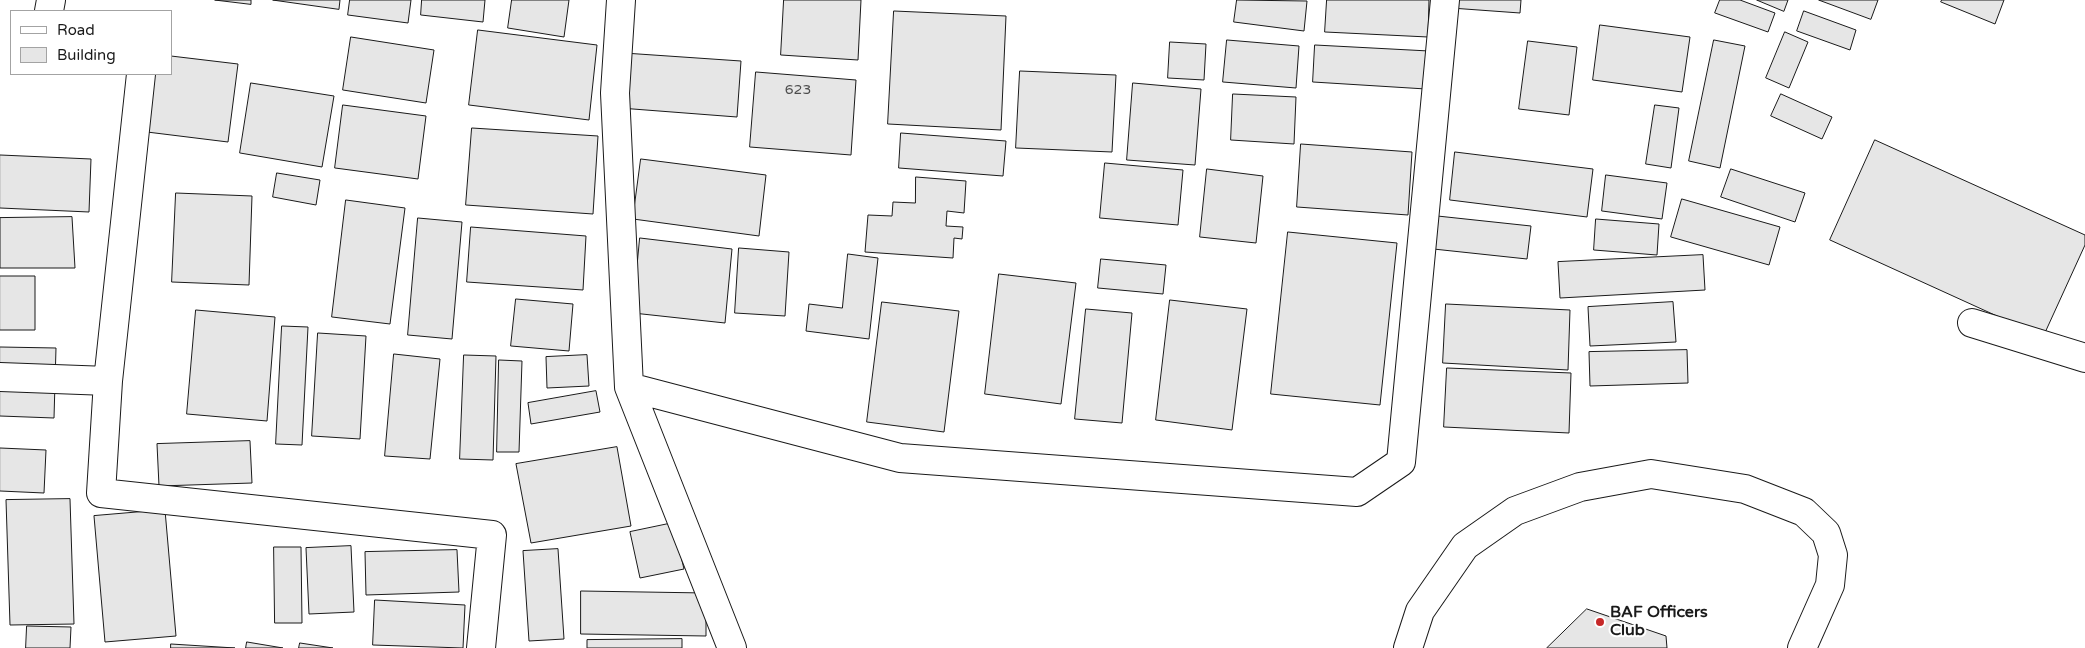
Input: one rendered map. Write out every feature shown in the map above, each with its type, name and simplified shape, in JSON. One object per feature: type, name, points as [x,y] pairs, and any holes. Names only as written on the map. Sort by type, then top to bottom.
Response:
[{"type":"street","points":[[621,0],[615,93],[628,387],[732,648]]},
{"type":"street","points":[[628,387],[900,458],[1357,492],[1401,462],[1445,0]]},
{"type":"street","points":[[142,75],[108,381],[102,493],[492,534],[481,648]]},
{"type":"street","points":[[1972,323],[2085,358]]},
{"type":"street","points":[[0,377],[108,381]]},
{"type":"street","points":[[1408,648],[1420,611],[1465,546],[1515,511],[1580,487],[1651,474],[1745,489],[1804,512],[1826,533],[1833,555],[1830,585],[1802,648]]},
{"type":"building","points":[[215,0],[251,0],[251,4]]},
{"type":"building","points":[[273,0],[340,0],[339,9]]},
{"type":"building","points":[[350,0],[411,0],[408,23],[348,15]]},
{"type":"building","points":[[422,0],[485,0],[483,22],[421,15]]},
{"type":"building","points":[[512,0],[569,0],[564,37],[508,28]]},
{"type":"building","points":[[784,0],[861,0],[858,60],[781,55]]},
{"type":"building","points":[[1237,0],[1307,1],[1304,31],[1234,22]]},
{"type":"building","points":[[1327,0],[1429,0],[1428,37],[1325,32]]},
{"type":"building","points":[[1452,0],[1521,0],[1520,13],[1451,8]]},
{"type":"building","points":[[1720,0],[1740,0],[1775,13],[1768,32],[1715,13]]},
{"type":"building","points":[[1757,0],[1788,0],[1784,11]]},
{"type":"building","points":[[1819,0],[1878,0],[1871,19]]},
{"type":"building","points":[[1942,0],[2004,0],[1995,24],[1941,2]]},
{"type":"building","points":[[894,11],[1006,16],[1001,130],[888,124]]},
{"type":"building","points":[[1804,11],[1856,30],[1850,50],[1797,31]]},
{"type":"building","points":[[1600,25],[1690,37],[1682,92],[1593,80]]},
{"type":"building","points":[[478,30],[597,45],[589,120],[469,105]]},
{"type":"building","points":[[1785,32],[1808,42],[1789,88],[1766,78]]},
{"type":"building","points":[[351,37],[434,50],[426,103],[343,90]]},
{"type":"building","points":[[1227,40],[1299,46],[1296,88],[1223,82]]},
{"type":"building","points":[[1714,40],[1745,46],[1720,168],[1689,161]]},
{"type":"building","points":[[1528,41],[1577,47],[1569,115],[1519,109]]},
{"type":"building","points":[[1170,42],[1206,44],[1204,80],[1168,78]]},
{"type":"building","points":[[1315,45],[1429,51],[1426,89],[1313,82]]},
{"type":"building","points":[[624,53],[741,61],[737,117],[620,108]]},
{"type":"building","points":[[172,56],[238,64],[228,142],[147,132],[154,75],[172,75]]},
{"type":"building","points":[[1020,71],[1116,75],[1112,152],[1016,148]]},
{"type":"building","points":[[756,72],[856,80],[851,155],[750,147]]},
{"type":"building","points":[[251,83],[334,96],[322,167],[240,153]]},
{"type":"building","points":[[1133,83],[1201,89],[1195,165],[1127,160]]},
{"type":"building","points":[[1233,94],[1296,97],[1294,144],[1231,140]]},
{"type":"building","points":[[1781,94],[1832,117],[1822,139],[1771,116]]},
{"type":"building","points":[[343,105],[426,116],[418,179],[335,168]]},
{"type":"building","points":[[1655,105],[1679,108],[1671,168],[1646,164]]},
{"type":"building","points":[[472,128],[598,136],[593,214],[466,205]]},
{"type":"building","points":[[901,133],[1006,141],[1003,176],[899,168]]},
{"type":"building","points":[[1875,140],[2085,235],[2085,245],[2043,337],[1830,240]]},
{"type":"building","points":[[1301,144],[1412,152],[1408,215],[1297,207]]},
{"type":"building","points":[[1455,152],[1593,169],[1587,217],[1450,200]]},
{"type":"building","points":[[0,155],[91,159],[89,212],[0,208]]},
{"type":"building","points":[[641,159],[766,175],[759,236],[633,219]]},
{"type":"building","points":[[1105,163],[1183,170],[1178,225],[1100,218]]},
{"type":"building","points":[[1207,169],[1263,176],[1256,243],[1200,237]]},
{"type":"building","points":[[1731,169],[1805,193],[1795,222],[1721,197]]},
{"type":"building","points":[[277,173],[320,180],[316,205],[273,197]]},
{"type":"building","points":[[1606,175],[1667,183],[1662,219],[1602,211]]},
{"type":"building","points":[[916,177],[966,181],[964,213],[947,211],[946,226],[963,227],[962,239],[954,238],[953,258],[865,252],[868,215],[892,216],[893,202],[915,203]]},
{"type":"building","points":[[176,193],[252,196],[249,285],[172,282]]},
{"type":"building","points":[[1682,199],[1780,227],[1769,265],[1671,237]]},
{"type":"building","points":[[346,200],[405,208],[390,324],[332,317]]},
{"type":"building","points":[[1428,215],[1531,226],[1527,259],[1424,248]]},
{"type":"building","points":[[72,217],[75,268],[0,268],[0,218]]},
{"type":"building","points":[[418,218],[462,222],[452,339],[408,335]]},
{"type":"building","points":[[1596,219],[1659,224],[1657,255],[1594,250]]},
{"type":"building","points":[[471,227],[586,236],[583,290],[467,282]]},
{"type":"building","points":[[1288,232],[1397,243],[1380,405],[1271,394]]},
{"type":"building","points":[[640,238],[732,249],[725,323],[633,313]]},
{"type":"building","points":[[739,248],[789,252],[785,316],[735,313]]},
{"type":"building","points":[[848,254],[878,258],[869,339],[806,331],[809,304],[842,308]]},
{"type":"building","points":[[1703,255],[1705,290],[1560,298],[1558,262]]},
{"type":"building","points":[[1101,259],[1166,265],[1163,294],[1098,288]]},
{"type":"building","points":[[999,274],[1076,283],[1061,404],[985,394]]},
{"type":"building","points":[[0,276],[35,276],[35,330],[0,330]]},
{"type":"building","points":[[516,299],[573,304],[569,351],[511,346]]},
{"type":"building","points":[[1170,300],[1247,309],[1232,430],[1156,420]]},
{"type":"building","points":[[882,302],[959,311],[944,432],[867,422]]},
{"type":"building","points":[[1673,302],[1676,342],[1590,346],[1588,307]]},
{"type":"building","points":[[1446,304],[1570,310],[1568,370],[1443,363]]},
{"type":"building","points":[[1086,309],[1132,313],[1122,423],[1075,419]]},
{"type":"building","points":[[196,310],[275,317],[267,421],[187,414]]},
{"type":"building","points":[[282,326],[308,327],[302,445],[276,444]]},
{"type":"building","points":[[318,333],[366,336],[360,439],[312,436]]},
{"type":"building","points":[[0,347],[56,348],[54,418],[0,416]]},
{"type":"building","points":[[1687,350],[1688,383],[1590,386],[1589,352]]},
{"type":"building","points":[[394,354],[440,359],[430,459],[385,456]]},
{"type":"building","points":[[464,355],[496,356],[493,460],[460,459]]},
{"type":"building","points":[[587,355],[589,386],[547,388],[546,357]]},
{"type":"building","points":[[499,360],[522,361],[519,452],[497,452]]},
{"type":"building","points":[[1447,368],[1571,373],[1569,433],[1444,427]]},
{"type":"building","points":[[596,391],[600,412],[531,424],[528,403]]},
{"type":"building","points":[[250,441],[252,483],[159,486],[157,444]]},
{"type":"building","points":[[617,447],[631,526],[531,543],[516,464]]},
{"type":"building","points":[[0,448],[46,450],[44,493],[0,491]]},
{"type":"building","points":[[70,499],[74,624],[10,625],[6,500]]},
{"type":"building","points":[[165,510],[176,636],[105,642],[94,516]]},
{"type":"building","points":[[673,523],[684,569],[640,578],[630,532]]},
{"type":"building","points":[[351,546],[354,612],[309,614],[306,548]]},
{"type":"building","points":[[274,547],[301,547],[302,623],[275,623]]},
{"type":"building","points":[[558,549],[564,639],[529,641],[523,551]]},
{"type":"building","points":[[457,550],[459,592],[366,595],[365,552]]},
{"type":"building","points":[[581,591],[706,593],[706,636],[581,634]]},
{"type":"building","points":[[375,600],[465,605],[463,648],[373,645]]},
{"type":"building","name":"BAF Officers Club","points":[[1587,609],[1666,636],[1667,648],[1547,648]]},
{"type":"building","points":[[27,626],[71,627],[70,648],[26,648]]},
{"type":"building","points":[[682,639],[682,648],[587,648],[587,640]]},
{"type":"building","points":[[247,642],[283,648],[246,648]]},
{"type":"building","points":[[300,643],[333,648],[299,648]]},
{"type":"building","points":[[171,644],[235,648],[171,648]]},
{"type":"place","name":"BAF Officers Club","points":[[1600,622]]}]
